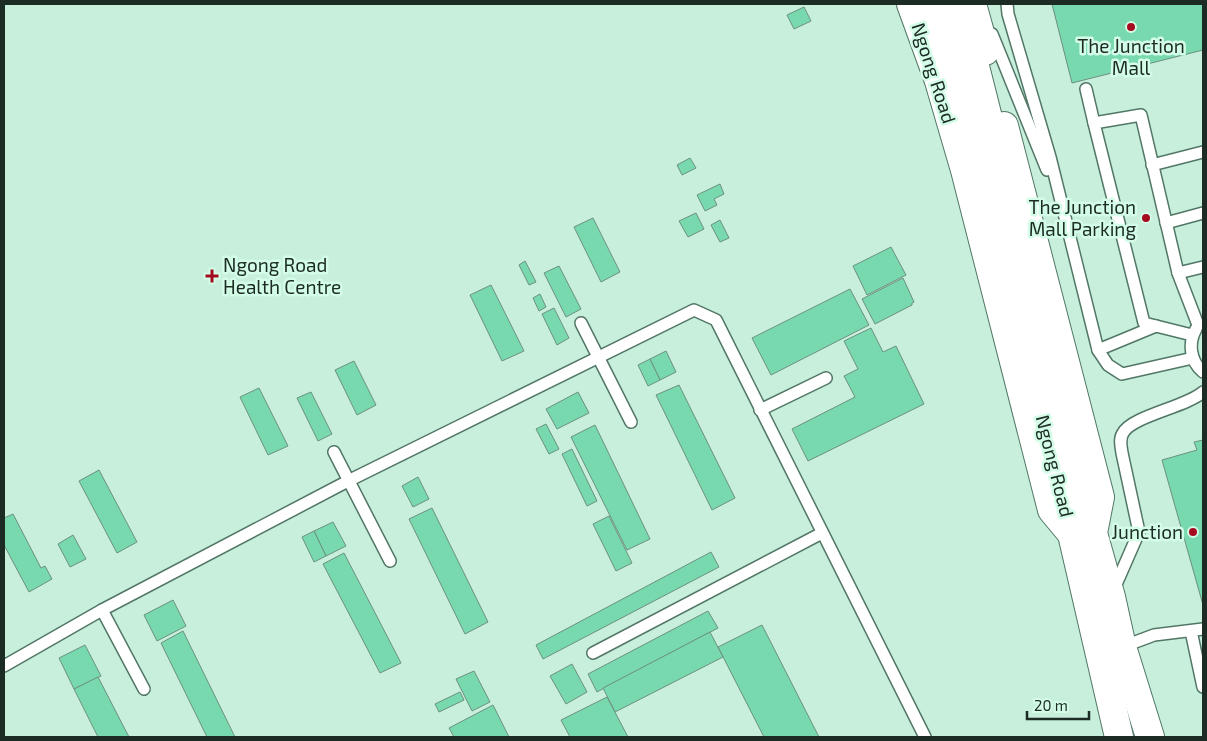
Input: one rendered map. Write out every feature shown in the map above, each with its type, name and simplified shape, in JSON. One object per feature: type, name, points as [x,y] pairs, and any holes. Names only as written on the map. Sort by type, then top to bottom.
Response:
[{"type":"main road","name":"Ngong Road","points":[[911,4],[939,81],[962,161],[1052,510],[1083,534]]},
{"type":"main road","name":"Ngong Road","points":[[934,4],[946,36],[1083,534],[1111,596],[1122,647],[1150,737]]},
{"type":"main road","name":"Ngong Road","points":[[957,4],[968,36],[1083,534]]},
{"type":"main road","name":"Ngong Road","points":[[972,4],[1100,497],[1083,534]]},
{"type":"main road","points":[[1083,534],[1119,737]]},
{"type":"lane","points":[[976,4],[996,43],[1060,200]]},
{"type":"lane","points":[[1007,4],[1008,14],[1050,157],[1098,350],[1108,365],[1122,374],[1193,358]]},
{"type":"lane","points":[[1086,89],[1144,323],[1156,326],[1198,327]]},
{"type":"lane","points":[[1094,123],[1141,115],[1178,273],[1198,327],[1191,347],[1193,358],[1203,372]]},
{"type":"lane","points":[[1152,165],[1203,152]]},
{"type":"lane","points":[[1166,223],[1203,213]]},
{"type":"lane","points":[[1178,273],[1203,267]]},
{"type":"lane","points":[[4,666],[102,610],[348,481],[694,310],[716,320],[925,737]]},
{"type":"lane","points":[[581,323],[631,422]]},
{"type":"lane","points":[[1098,350],[1156,326]]},
{"type":"lane","points":[[760,410],[826,378]]},
{"type":"lane","points":[[1111,596],[1140,532],[1122,453],[1120,441],[1123,432],[1149,416],[1196,399],[1203,392]]},
{"type":"lane","points":[[334,452],[390,561]]},
{"type":"lane","points":[[592,653],[822,534]]},
{"type":"lane","points":[[102,610],[144,689]]},
{"type":"lane","points":[[1122,647],[1154,635],[1203,629]]},
{"type":"lane","points":[[1191,631],[1203,687]]},
{"type":"building","name":"The Junction Mall","points":[[1052,4],[1203,4],[1203,50],[1072,83]]},
{"type":"building","points":[[804,7],[811,21],[794,29],[787,15]]},
{"type":"building","points":[[690,158],[696,168],[682,175],[677,165]]},
{"type":"building","points":[[720,184],[724,194],[714,199],[717,205],[705,211],[697,195]]},
{"type":"building","points":[[696,213],[704,229],[688,237],[679,221]]},
{"type":"building","points":[[593,218],[620,272],[601,282],[574,227]]},
{"type":"building","points":[[720,220],[729,238],[720,242],[711,225]]},
{"type":"building","points":[[891,247],[906,275],[867,295],[853,266]]},
{"type":"building","points":[[525,261],[536,282],[529,285],[519,265]]},
{"type":"building","points":[[559,266],[581,309],[566,317],[544,273]]},
{"type":"building","points":[[903,278],[914,302],[912,305],[875,324],[862,299]]},
{"type":"building","points":[[491,285],[524,351],[502,361],[470,295]]},
{"type":"building","points":[[850,289],[869,325],[771,375],[752,338]]},
{"type":"building","points":[[540,294],[546,307],[539,311],[533,298]]},
{"type":"building","points":[[554,308],[569,338],[557,345],[542,314]]},
{"type":"building","points":[[871,328],[883,352],[896,346],[924,404],[808,461],[792,429],[855,397],[844,376],[858,369],[844,341]]},
{"type":"building","points":[[666,351],[676,372],[660,380],[650,359]]},
{"type":"building","points":[[650,359],[660,380],[648,386],[638,365]]},
{"type":"building","points":[[354,361],[376,405],[357,415],[335,370]]},
{"type":"building","points":[[679,385],[735,498],[712,510],[656,395]]},
{"type":"building","points":[[259,388],[288,446],[268,455],[240,397]]},
{"type":"building","points":[[311,392],[332,434],[318,441],[297,398]]},
{"type":"building","points":[[578,392],[589,413],[557,429],[546,409]]},
{"type":"building","points":[[546,424],[559,449],[549,454],[536,429]]},
{"type":"building","points":[[595,425],[650,539],[627,550],[571,437]]},
{"type":"building","name":"Junction","points":[[1203,440],[1203,605],[1162,460],[1197,450],[1194,442]]},
{"type":"building","points":[[572,449],[597,501],[587,506],[562,454]]},
{"type":"building","points":[[99,470],[137,542],[117,553],[79,481]]},
{"type":"building","points":[[418,477],[429,499],[413,507],[402,486]]},
{"type":"building","points":[[432,508],[488,622],[465,634],[409,519]]},
{"type":"building","points":[[13,514],[41,568],[45,566],[52,579],[29,592],[4,545],[4,518]]},
{"type":"building","points":[[609,516],[632,563],[616,571],[593,524]]},
{"type":"building","points":[[333,522],[346,546],[326,556],[314,531]]},
{"type":"building","points":[[314,531],[326,556],[314,562],[302,537]]},
{"type":"building","points":[[73,535],[86,559],[70,567],[58,544]]},
{"type":"building","points":[[711,552],[719,567],[543,659],[536,645]]},
{"type":"building","points":[[344,553],[401,663],[380,673],[323,564]]},
{"type":"building","points":[[173,600],[186,626],[157,641],[144,615]]},
{"type":"building","points":[[708,611],[718,628],[597,692],[588,674]]},
{"type":"building","points":[[762,625],[819,737],[764,737],[718,647]]},
{"type":"building","points":[[183,631],[235,737],[207,737],[161,643]]},
{"type":"building","points":[[710,632],[723,657],[615,712],[603,688]]},
{"type":"building","points":[[85,645],[101,676],[74,689],[59,658]]},
{"type":"building","points":[[572,664],[587,692],[566,704],[550,676]]},
{"type":"building","points":[[474,671],[490,702],[472,711],[456,679]]},
{"type":"building","points":[[98,677],[129,737],[98,737],[74,689]]},
{"type":"building","points":[[460,692],[464,700],[439,712],[435,704]]},
{"type":"building","points":[[607,697],[628,737],[570,737],[561,720]]},
{"type":"building","points":[[493,705],[509,737],[454,737],[449,728]]},
{"type":"place","name":"The Junction Mall","points":[[1131,27]]},
{"type":"place","name":"The Junction Mall Parking","points":[[1146,218]]},
{"type":"place","name":"Ngong Road Health Centre","points":[[212,276]]},
{"type":"place","name":"Junction","points":[[1193,532]]}]
